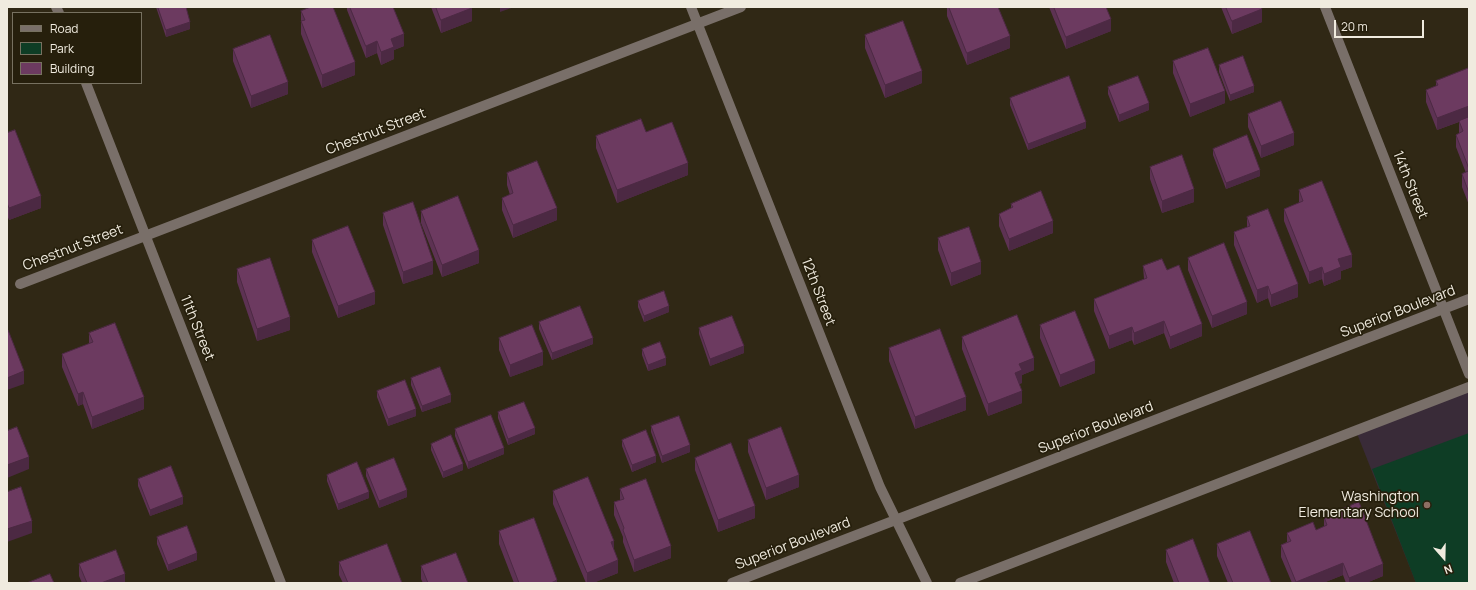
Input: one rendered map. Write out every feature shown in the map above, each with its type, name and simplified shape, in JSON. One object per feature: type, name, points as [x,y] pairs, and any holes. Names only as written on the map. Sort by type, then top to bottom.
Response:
[{"type":"street","name":"12th Street","points":[[691,7],[880,487],[927,583]]},
{"type":"street","name":"Chestnut Street","points":[[20,284],[741,7]]},
{"type":"street","name":"14th Street","points":[[1325,7],[1469,374]]},
{"type":"street","name":"11th Street","points":[[86,84],[282,583]]},
{"type":"street","name":"Superior Boulevard","points":[[732,583],[1469,299]]},
{"type":"street","points":[[960,583],[1469,387]]},
{"type":"shaded area","name":"Washington Elementary School","points":[[1469,387],[1469,583],[1416,583],[1356,431]]},
{"type":"green space","name":"Washington Elementary School","points":[[1469,433],[1469,583],[1416,583],[1372,469]]},
{"type":"building","points":[[158,7],[186,7],[190,22],[166,30]]},
{"type":"building","points":[[311,7],[333,7],[355,62],[322,75],[301,21],[305,20],[301,11]]},
{"type":"building","points":[[350,7],[393,7],[404,34],[391,39],[394,47],[381,52],[377,41],[366,46]]},
{"type":"building","points":[[436,7],[471,7],[472,8],[441,20]]},
{"type":"building","points":[[949,7],[998,7],[1010,36],[967,53]]},
{"type":"building","points":[[1054,7],[1106,7],[1111,19],[1066,37]]},
{"type":"building","points":[[1226,7],[1261,7],[1262,9],[1232,21]]},
{"type":"building","points":[[903,21],[922,71],[885,85],[865,35]]},
{"type":"building","points":[[270,35],[288,82],[251,96],[233,49]]},
{"type":"building","points":[[1208,48],[1225,91],[1190,104],[1173,61]]},
{"type":"building","points":[[1243,56],[1254,86],[1230,95],[1219,65]]},
{"type":"building","points":[[1469,68],[1469,106],[1437,118],[1426,90],[1438,85],[1436,81]]},
{"type":"building","points":[[1069,76],[1086,122],[1028,144],[1010,98]]},
{"type":"building","points":[[1138,76],[1149,103],[1119,115],[1108,87]]},
{"type":"building","points":[[1281,101],[1294,133],[1261,146],[1248,114]]},
{"type":"building","points":[[1469,117],[1469,169],[1456,135],[1463,131],[1459,121]]},
{"type":"building","points":[[641,119],[646,132],[672,122],[688,163],[617,190],[596,136]]},
{"type":"building","points":[[15,130],[41,196],[9,208],[7,203],[7,133]]},
{"type":"building","points":[[1247,135],[1260,170],[1226,183],[1213,149]]},
{"type":"building","points":[[1182,155],[1194,189],[1162,201],[1150,167]]},
{"type":"building","points":[[537,161],[557,208],[513,225],[502,198],[513,193],[507,173]]},
{"type":"building","points":[[1469,171],[1469,193],[1462,174]]},
{"type":"building","points":[[1322,181],[1352,255],[1338,259],[1341,267],[1324,274],[1322,267],[1309,272],[1284,209],[1303,201],[1299,190]]},
{"type":"building","points":[[1041,191],[1053,221],[1009,239],[999,214],[1013,207],[1011,204]]},
{"type":"building","points":[[458,196],[479,250],[442,265],[421,211]]},
{"type":"building","points":[[413,202],[433,261],[403,272],[383,213]]},
{"type":"building","points":[[1268,209],[1298,284],[1271,295],[1268,286],[1257,290],[1234,232],[1250,226],[1247,217]]},
{"type":"building","points":[[348,226],[375,292],[338,306],[312,240]]},
{"type":"building","points":[[969,227],[981,262],[951,273],[938,238]]},
{"type":"building","points":[[1224,243],[1247,302],[1212,316],[1188,258]]},
{"type":"building","points":[[270,258],[290,317],[257,329],[237,269]]},
{"type":"building","points":[[1162,259],[1167,270],[1179,265],[1202,324],[1170,337],[1164,321],[1134,333],[1132,327],[1109,336],[1094,299],[1147,278],[1143,266]]},
{"type":"building","points":[[664,291],[669,306],[644,316],[638,301]]},
{"type":"building","points":[[580,306],[593,338],[552,353],[539,322]]},
{"type":"building","points":[[1075,311],[1095,361],[1060,375],[1040,325]]},
{"type":"building","points":[[1017,315],[1034,358],[1019,364],[1022,370],[1015,373],[1022,391],[988,404],[962,337]]},
{"type":"building","points":[[732,316],[744,346],[710,359],[699,328]]},
{"type":"building","points":[[115,323],[144,397],[92,417],[83,392],[78,394],[62,354],[93,342],[89,333]]},
{"type":"building","points":[[532,325],[543,352],[510,365],[499,338]]},
{"type":"building","points":[[940,329],[966,397],[915,417],[889,348]]},
{"type":"building","points":[[7,330],[24,371],[7,378]]},
{"type":"building","points":[[660,342],[666,358],[648,365],[642,349]]},
{"type":"building","points":[[440,367],[451,395],[422,406],[411,378]]},
{"type":"building","points":[[405,380],[416,409],[388,419],[377,391]]},
{"type":"building","points":[[524,402],[535,428],[508,439],[498,412]]},
{"type":"building","points":[[491,415],[504,448],[468,462],[455,429]]},
{"type":"building","points":[[679,416],[690,445],[662,456],[651,426]]},
{"type":"building","points":[[17,427],[29,457],[7,465],[7,431]]},
{"type":"building","points":[[781,427],[799,475],[766,488],[748,440]]},
{"type":"building","points":[[646,430],[656,456],[632,465],[622,440]]},
{"type":"building","points":[[451,435],[463,464],[443,472],[431,444]]},
{"type":"building","points":[[731,443],[755,506],[718,520],[695,458]]},
{"type":"building","points":[[394,458],[407,490],[379,501],[366,469]]},
{"type":"building","points":[[357,462],[369,492],[338,504],[327,475]]},
{"type":"building","points":[[171,466],[183,497],[150,510],[138,479]]},
{"type":"building","points":[[588,477],[614,541],[611,542],[618,560],[587,573],[553,491]]},
{"type":"building","points":[[646,479],[671,546],[634,560],[614,502],[624,499],[620,489]]},
{"type":"building","points":[[21,487],[32,521],[7,529],[7,492]]},
{"type":"building","points":[[1359,502],[1383,564],[1349,578],[1343,563],[1296,582],[1281,545],[1291,541],[1287,533],[1313,522],[1316,530],[1327,525],[1324,517]]},
{"type":"building","points":[[534,518],[557,580],[551,583],[519,583],[499,531]]},
{"type":"building","points":[[187,526],[197,553],[168,565],[157,537]]},
{"type":"building","points":[[1250,531],[1271,583],[1233,583],[1217,544]]},
{"type":"building","points":[[1193,539],[1210,583],[1179,583],[1166,550]]},
{"type":"building","points":[[387,544],[402,583],[348,583],[339,562]]},
{"type":"building","points":[[116,550],[125,574],[101,583],[87,583],[79,564]]},
{"type":"building","points":[[456,553],[468,583],[428,583],[421,566]]},
{"type":"building","points":[[50,574],[54,583],[27,583]]},
{"type":"place","name":"Washington Elementary School","points":[[1427,505]]}]
